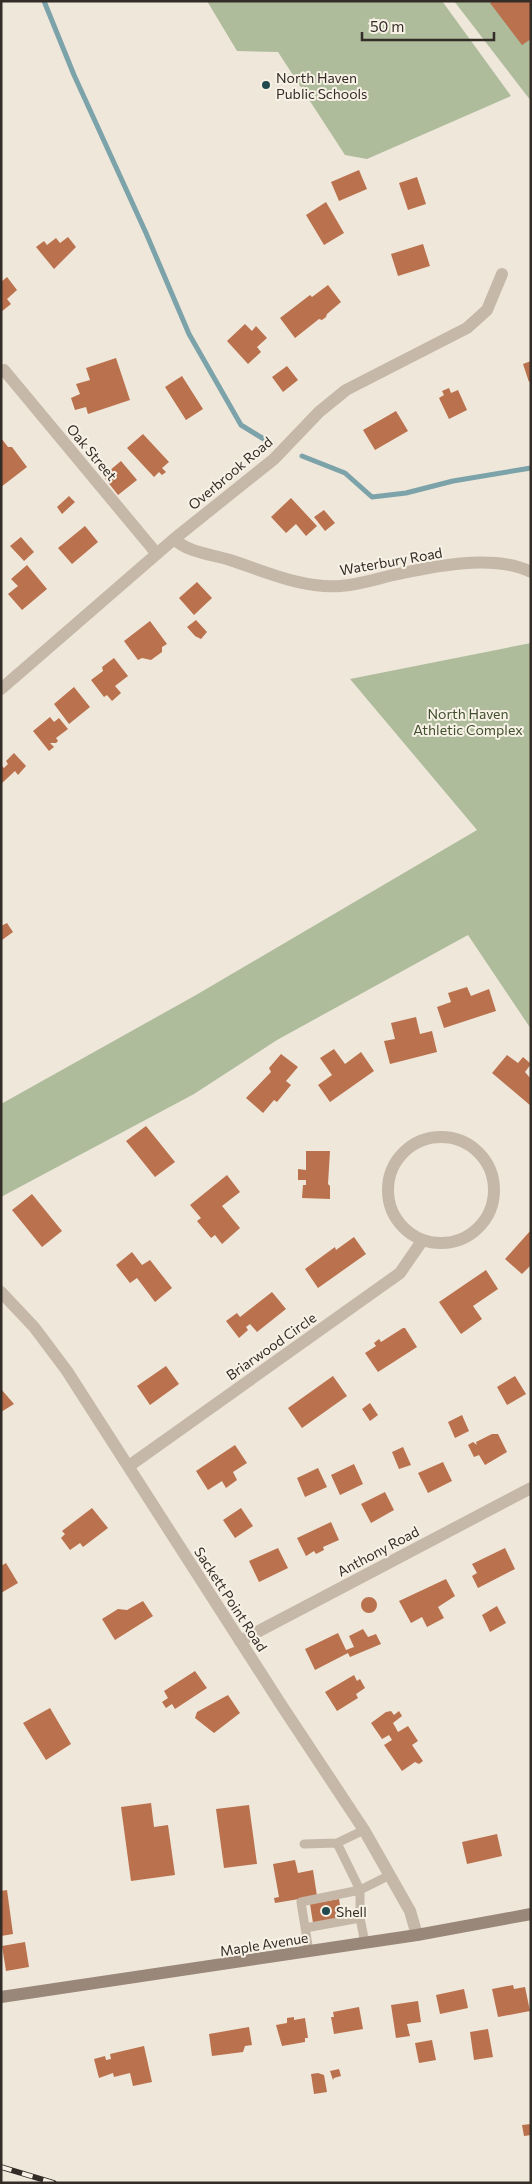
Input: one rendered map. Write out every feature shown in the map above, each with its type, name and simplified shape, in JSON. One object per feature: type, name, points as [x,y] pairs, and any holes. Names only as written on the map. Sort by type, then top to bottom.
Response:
[{"type":"main road","name":"Maple Avenue","points":[[1,1998],[365,1944],[531,1914]]},
{"type":"street","name":"Overbrook Road","points":[[1,689],[174,539],[274,459],[319,412],[346,390],[467,328],[487,310],[502,274]]},
{"type":"street","name":"Oak Street","points":[[2,370],[157,554]]},
{"type":"street","name":"Waterbury Road","points":[[174,539],[181,546],[195,551],[222,557],[278,576],[312,584],[339,586],[426,569],[487,563],[506,564],[531,572]]},
{"type":"street","points":[[437,1136],[456,1138],[471,1146],[483,1158],[491,1173],[495,1189],[492,1206],[484,1222],[472,1234],[458,1241],[441,1244],[422,1241],[408,1233],[395,1219],[388,1202],[387,1183],[393,1166],[404,1151],[419,1141],[437,1136]]},
{"type":"street","name":"Briarwood Circle","points":[[129,1466],[400,1273],[422,1241]]},
{"type":"street","name":"Sackett Point Road","points":[[1,1292],[34,1327],[51,1349],[129,1466],[240,1641],[364,1830],[410,1911],[417,1935]]},
{"type":"street","name":"Anthony Road","points":[[240,1641],[531,1488]]},
{"type":"lane","points":[[304,1844],[337,1843],[364,1830]]},
{"type":"lane","points":[[337,1843],[360,1890],[360,1918],[365,1944]]},
{"type":"lane","points":[[309,1952],[301,1902],[360,1890],[390,1875]]},
{"type":"lane","points":[[305,1928],[360,1918]]},
{"type":"green space","points":[[207,1],[442,1],[511,96],[367,159],[345,155],[278,52],[237,51]]},
{"type":"green space","points":[[454,1],[531,1],[531,101]]},
{"type":"green space","name":"North Haven Athletic Complex","points":[[531,643],[531,1029],[468,935],[277,1040],[194,1094],[1,1197],[1,1104],[196,995],[477,830],[350,679]]},
{"type":"building","points":[[493,1],[531,1],[531,39],[522,45],[490,3]]},
{"type":"building","points":[[359,170],[367,189],[339,201],[331,182]]},
{"type":"building","points":[[417,177],[426,204],[408,210],[399,183]]},
{"type":"building","points":[[326,202],[344,233],[324,245],[306,215]]},
{"type":"building","points":[[68,237],[76,247],[54,269],[36,247],[44,241],[47,245],[56,238],[60,243]]},
{"type":"building","points":[[423,244],[430,266],[398,276],[391,254]]},
{"type":"building","points":[[7,277],[17,290],[7,299],[11,304],[1,312],[1,282]]},
{"type":"building","points":[[328,285],[341,302],[326,317],[322,320],[319,319],[295,338],[280,318],[310,295],[312,297]]},
{"type":"building","points":[[245,324],[252,331],[256,326],[267,338],[257,347],[261,352],[248,364],[227,341]]},
{"type":"building","points":[[116,358],[130,400],[88,414],[86,407],[75,410],[71,398],[80,394],[76,384],[90,380],[86,368]]},
{"type":"building","points":[[531,361],[531,381],[529,382],[523,364]]},
{"type":"building","points":[[287,366],[298,380],[283,392],[272,377]]},
{"type":"building","points":[[182,376],[203,409],[186,420],[165,387]]},
{"type":"building","points":[[449,388],[451,393],[458,390],[467,410],[449,419],[439,398],[444,395],[442,391]]},
{"type":"building","points":[[396,411],[408,431],[375,450],[363,430]]},
{"type":"building","points":[[143,434],[169,462],[162,468],[166,472],[162,475],[159,472],[154,477],[127,448]]},
{"type":"building","points":[[1,438],[8,447],[12,447],[27,467],[1,487]]},
{"type":"building","points":[[121,461],[137,480],[118,495],[103,476]]},
{"type":"building","points":[[69,496],[75,502],[62,514],[57,507]]},
{"type":"building","points":[[291,498],[317,526],[306,536],[296,524],[286,533],[271,517]]},
{"type":"building","points":[[324,510],[335,523],[325,531],[314,517]]},
{"type":"building","points":[[85,526],[98,542],[72,564],[58,548]]},
{"type":"building","points":[[21,537],[34,552],[24,561],[10,546]]},
{"type":"building","points":[[27,565],[47,589],[22,610],[8,594],[18,586],[11,579]]},
{"type":"building","points":[[197,582],[212,598],[194,615],[179,598]]},
{"type":"building","points":[[196,620],[207,632],[201,639],[195,636],[187,627]]},
{"type":"building","points":[[150,621],[167,644],[162,647],[162,652],[151,660],[142,658],[138,660],[124,641]]},
{"type":"building","points":[[114,658],[128,676],[115,686],[121,693],[112,701],[107,695],[104,697],[91,680],[103,671],[102,667]]},
{"type":"building","points":[[74,687],[90,707],[69,724],[54,704]]},
{"type":"building","points":[[50,717],[54,722],[59,718],[68,729],[56,738],[58,741],[56,743],[50,743],[54,747],[49,751],[33,731]]},
{"type":"building","points":[[14,753],[26,766],[18,775],[15,771],[1,784],[1,765],[4,768],[8,764],[6,761]]},
{"type":"building","points":[[7,923],[13,932],[2,940],[1,926]]},
{"type":"building","points":[[467,987],[471,996],[489,989],[496,1011],[444,1028],[437,1007],[451,1002],[448,993]]},
{"type":"building","points":[[416,1017],[420,1034],[432,1031],[437,1052],[390,1064],[384,1041],[395,1039],[391,1023]]},
{"type":"building","points":[[334,1049],[345,1064],[361,1052],[374,1071],[330,1102],[318,1085],[332,1075],[320,1058]]},
{"type":"building","points":[[281,1054],[298,1067],[286,1081],[291,1085],[277,1102],[274,1100],[263,1113],[246,1098],[271,1072],[269,1068]]},
{"type":"building","points":[[507,1055],[518,1063],[523,1057],[531,1064],[525,1072],[531,1079],[531,1106],[492,1073]]},
{"type":"building","points":[[146,1126],[175,1162],[155,1177],[126,1141]]},
{"type":"building","points":[[306,1151],[330,1151],[328,1184],[330,1186],[330,1199],[302,1198],[303,1185],[306,1185],[306,1180],[298,1180],[298,1169],[306,1170]]},
{"type":"building","points":[[227,1175],[240,1192],[222,1206],[240,1228],[222,1244],[215,1235],[211,1238],[197,1221],[201,1218],[190,1205]]},
{"type":"building","points":[[32,1194],[62,1231],[42,1247],[12,1210]]},
{"type":"building","points":[[531,1230],[531,1265],[522,1274],[505,1259]]},
{"type":"building","points":[[354,1237],[366,1254],[318,1288],[305,1269],[335,1247],[336,1250]]},
{"type":"building","points":[[132,1252],[142,1265],[150,1260],[172,1288],[155,1302],[137,1278],[130,1283],[116,1265]]},
{"type":"building","points":[[486,1270],[498,1289],[473,1306],[482,1319],[461,1334],[439,1302]]},
{"type":"building","points":[[272,1292],[286,1309],[257,1332],[250,1324],[246,1327],[248,1330],[239,1338],[226,1321],[237,1313],[240,1317]]},
{"type":"building","points":[[405,1328],[417,1347],[378,1372],[365,1353],[376,1346],[374,1343],[379,1339],[381,1342]]},
{"type":"building","points":[[166,1366],[179,1384],[150,1405],[137,1386]]},
{"type":"building","points":[[333,1376],[347,1396],[302,1428],[288,1408]]},
{"type":"building","points":[[515,1376],[526,1394],[507,1405],[497,1387]]},
{"type":"building","points":[[1,1389],[14,1404],[1,1412]]},
{"type":"building","points":[[370,1403],[378,1415],[370,1421],[362,1409]]},
{"type":"building","points":[[462,1415],[469,1431],[455,1438],[448,1422]]},
{"type":"building","points":[[492,1434],[498,1434],[507,1452],[485,1465],[479,1455],[474,1457],[468,1445],[473,1442],[477,1445],[476,1442]]},
{"type":"building","points":[[235,1445],[247,1463],[233,1472],[237,1480],[226,1488],[222,1481],[208,1490],[196,1471]]},
{"type":"building","points":[[403,1447],[411,1465],[399,1469],[392,1452]]},
{"type":"building","points":[[443,1462],[452,1481],[428,1493],[418,1473]]},
{"type":"building","points":[[354,1464],[363,1484],[340,1495],[331,1475]]},
{"type":"building","points":[[318,1468],[327,1487],[305,1497],[297,1478]]},
{"type":"building","points":[[385,1492],[394,1510],[371,1523],[361,1504]]},
{"type":"building","points":[[92,1508],[108,1528],[83,1547],[80,1543],[70,1550],[61,1538],[65,1534],[62,1531]]},
{"type":"building","points":[[241,1508],[253,1526],[235,1538],[223,1520]]},
{"type":"building","points":[[331,1522],[339,1540],[323,1547],[324,1550],[316,1554],[314,1551],[306,1556],[297,1538]]},
{"type":"building","points":[[278,1548],[288,1568],[259,1582],[249,1561]]},
{"type":"building","points":[[505,1548],[515,1569],[478,1588],[472,1576],[477,1573],[472,1564]]},
{"type":"building","points":[[6,1563],[18,1583],[1,1593],[1,1566]]},
{"type":"building","points":[[446,1579],[455,1596],[438,1607],[444,1618],[427,1627],[422,1617],[411,1623],[399,1601]]},
{"type":"building","points":[[366,1597],[372,1597],[377,1602],[375,1611],[366,1613],[361,1608],[361,1602]]},
{"type":"building","points":[[143,1601],[153,1616],[115,1640],[102,1619],[118,1609],[127,1610]]},
{"type":"building","points":[[497,1606],[506,1623],[490,1632],[482,1615]]},
{"type":"building","points":[[363,1629],[368,1637],[376,1634],[381,1644],[350,1657],[348,1653],[315,1670],[305,1649],[338,1633],[346,1650],[354,1647],[349,1636]]},
{"type":"building","points":[[195,1671],[207,1688],[175,1709],[172,1704],[166,1708],[162,1702],[168,1698],[164,1691]]},
{"type":"building","points":[[354,1675],[357,1681],[360,1679],[365,1688],[356,1694],[358,1698],[337,1711],[325,1692]]},
{"type":"building","points":[[228,1695],[240,1713],[214,1733],[195,1718],[197,1712]]},
{"type":"building","points":[[50,1708],[71,1744],[46,1760],[23,1723]]},
{"type":"building","points":[[391,1711],[394,1715],[399,1711],[402,1716],[393,1723],[398,1732],[408,1726],[418,1741],[412,1745],[423,1761],[419,1764],[415,1762],[402,1771],[384,1745],[392,1740],[389,1735],[382,1739],[371,1723],[386,1712]]},
{"type":"building","points":[[151,1803],[154,1827],[168,1825],[175,1875],[131,1881],[121,1807]]},
{"type":"building","points":[[249,1805],[257,1864],[224,1868],[216,1809]]},
{"type":"building","points":[[497,1834],[502,1856],[467,1864],[462,1842]]},
{"type":"building","points":[[295,1860],[298,1873],[313,1870],[317,1896],[275,1903],[274,1898],[279,1897],[273,1864]]},
{"type":"building","points":[[7,1890],[13,1934],[1,1936],[1,1891]]},
{"type":"building","name":"Shell","points":[[339,1899],[342,1918],[313,1923],[310,1904]]},
{"type":"building","points":[[25,1942],[29,1967],[6,1971],[2,1946]]},
{"type":"building","points":[[513,1985],[514,1989],[525,1987],[530,2011],[498,2017],[492,1989]]},
{"type":"building","points":[[464,1989],[468,2008],[440,2014],[436,1995]]},
{"type":"building","points":[[418,2001],[421,2022],[407,2024],[410,2036],[396,2038],[391,2005]]},
{"type":"building","points":[[359,2007],[363,2029],[334,2034],[331,2017],[334,2017],[333,2012]]},
{"type":"building","points":[[294,2017],[294,2020],[305,2018],[308,2038],[305,2038],[305,2042],[282,2046],[276,2025],[287,2023],[287,2018]]},
{"type":"building","points":[[249,2027],[252,2045],[245,2046],[243,2052],[212,2056],[209,2034]]},
{"type":"building","points":[[488,2029],[493,2057],[474,2060],[470,2032]]},
{"type":"building","points":[[432,2040],[436,2060],[419,2063],[415,2043]]},
{"type":"building","points":[[144,2046],[152,2082],[133,2086],[130,2073],[114,2077],[113,2073],[99,2078],[94,2059],[105,2056],[106,2060],[111,2059],[110,2054]]},
{"type":"building","points":[[339,2069],[341,2076],[333,2080],[330,2071]]},
{"type":"building","points":[[318,2073],[324,2075],[327,2092],[314,2094],[311,2074]]},
{"type":"building","points":[[531,2124],[531,2135],[524,2136],[522,2125]]},
{"type":"waterway","points":[[44,1],[74,75],[146,233],[189,334],[241,425],[272,444]]},
{"type":"waterway","points":[[302,456],[345,473],[372,497],[406,493],[453,481],[531,468]]},
{"type":"railway","points":[[1,2167],[54,2183]]},
{"type":"place","name":"North Haven Public Schools","points":[[266,85]]},
{"type":"place","name":"Shell","points":[[326,1911]]}]
